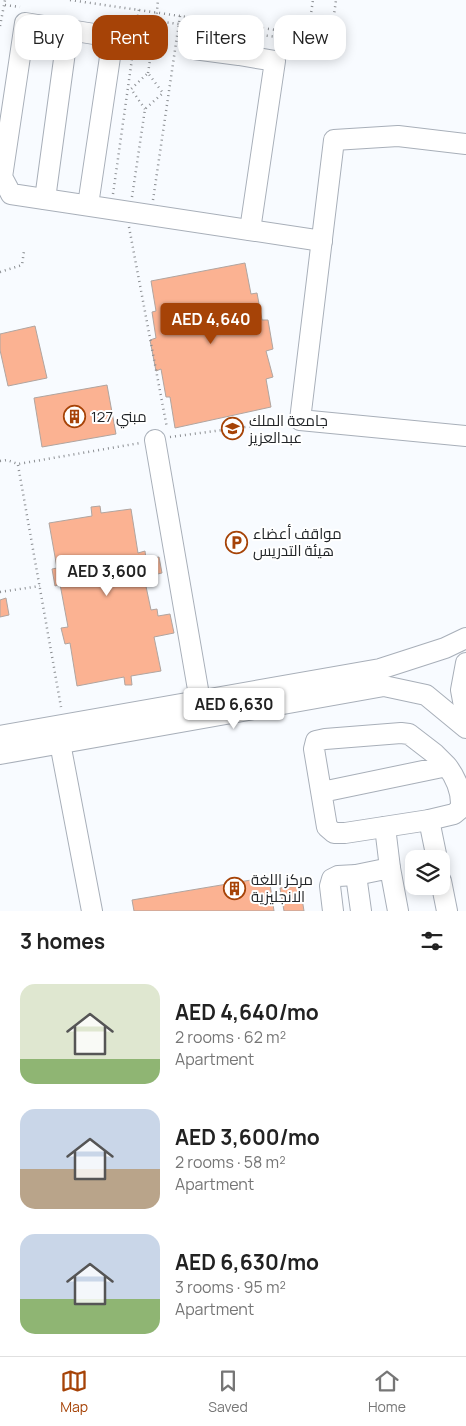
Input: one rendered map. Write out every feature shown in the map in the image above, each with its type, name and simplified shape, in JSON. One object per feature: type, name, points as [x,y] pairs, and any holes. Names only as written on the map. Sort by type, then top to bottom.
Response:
[{"type":"street","points":[[82,32],[113,37],[88,205]]},
{"type":"street","points":[[250,230],[275,61],[264,59]]},
{"type":"street","points":[[19,60],[2,177],[11,194],[88,205],[131,206],[250,230],[322,241]]},
{"type":"street","points":[[45,199],[64,60]]},
{"type":"street","points":[[466,144],[398,136],[334,140],[300,420],[466,436]]},
{"type":"street","points":[[161,434],[200,701]]},
{"type":"street","points":[[0,736],[380,669],[445,648],[466,638]]},
{"type":"street","points":[[466,663],[461,690],[466,717]]},
{"type":"street","points":[[0,754],[384,686],[426,695],[466,728]]},
{"type":"street","points":[[401,733],[410,734],[447,766],[454,775],[461,800],[460,808],[454,814],[429,820],[345,833],[334,833],[327,827],[314,749],[316,741],[401,733]]},
{"type":"street","points":[[60,743],[92,911]]},
{"type":"street","points":[[322,792],[447,766]]},
{"type":"street","points":[[429,820],[435,850]]},
{"type":"street","points":[[385,827],[398,911]]},
{"type":"street","points":[[334,911],[330,886],[332,879],[338,876],[356,875],[390,868]]},
{"type":"street","points":[[356,875],[361,911]]},
{"type":"street","points":[[444,895],[447,911]]},
{"type":"path","points":[[0,26],[5,0]]},
{"type":"path","points":[[70,0],[178,16]]},
{"type":"path","points":[[157,15],[158,0]]},
{"type":"path","points":[[264,36],[307,41],[313,0]]},
{"type":"path","points":[[334,15],[336,0]]},
{"type":"path","points":[[5,5],[24,8]]},
{"type":"path","points":[[139,10],[139,15]]},
{"type":"path","points":[[131,206],[153,202],[178,32]]},
{"type":"path","points":[[112,199],[132,60]]},
{"type":"path","points":[[145,109],[131,89],[148,73],[150,60]]},
{"type":"path","points":[[148,73],[163,93],[145,109],[128,226],[161,434]]},
{"type":"path","points":[[0,272],[22,265],[24,251]]},
{"type":"path","points":[[18,464],[61,707]]},
{"type":"path","points":[[0,592],[40,586]]},
{"type":"building","points":[[245,263],[251,294],[257,293],[262,320],[268,320],[273,349],[266,351],[273,377],[266,379],[271,407],[175,428],[170,397],[166,397],[161,369],[156,371],[150,340],[156,338],[152,312],[156,311],[151,281]]},
{"type":"building","points":[[35,326],[47,378],[8,386],[0,350],[0,334]]},
{"type":"building","name":"مبني 127","points":[[107,385],[116,434],[42,447],[34,398]]},
{"type":"building","points":[[100,506],[101,513],[131,509],[138,553],[145,551],[146,559],[159,557],[162,573],[144,577],[151,610],[157,609],[158,616],[170,614],[174,633],[154,637],[161,671],[131,676],[132,685],[125,685],[124,677],[77,686],[70,643],[65,644],[61,628],[68,627],[60,584],[55,586],[52,569],[57,568],[49,523],[92,516],[91,507]]},
{"type":"building","points":[[6,598],[9,615],[0,617],[0,600]]},
{"type":"building","name":"مركز اللغة الانجليزية","points":[[269,877],[274,911],[134,911],[132,900]]},
{"type":"building","points":[[300,886],[304,911],[284,911],[280,888]]},
{"type":"place","name":"مبني 127","points":[[75,416]]},
{"type":"place","name":"جامعة الملك عبدالعزيز","points":[[233,429]]},
{"type":"place","name":"مواقف أعضاء هيئة التدريس","points":[[237,542]]},
{"type":"place","name":"مركز اللغة الانجليزية","points":[[235,888]]}]
